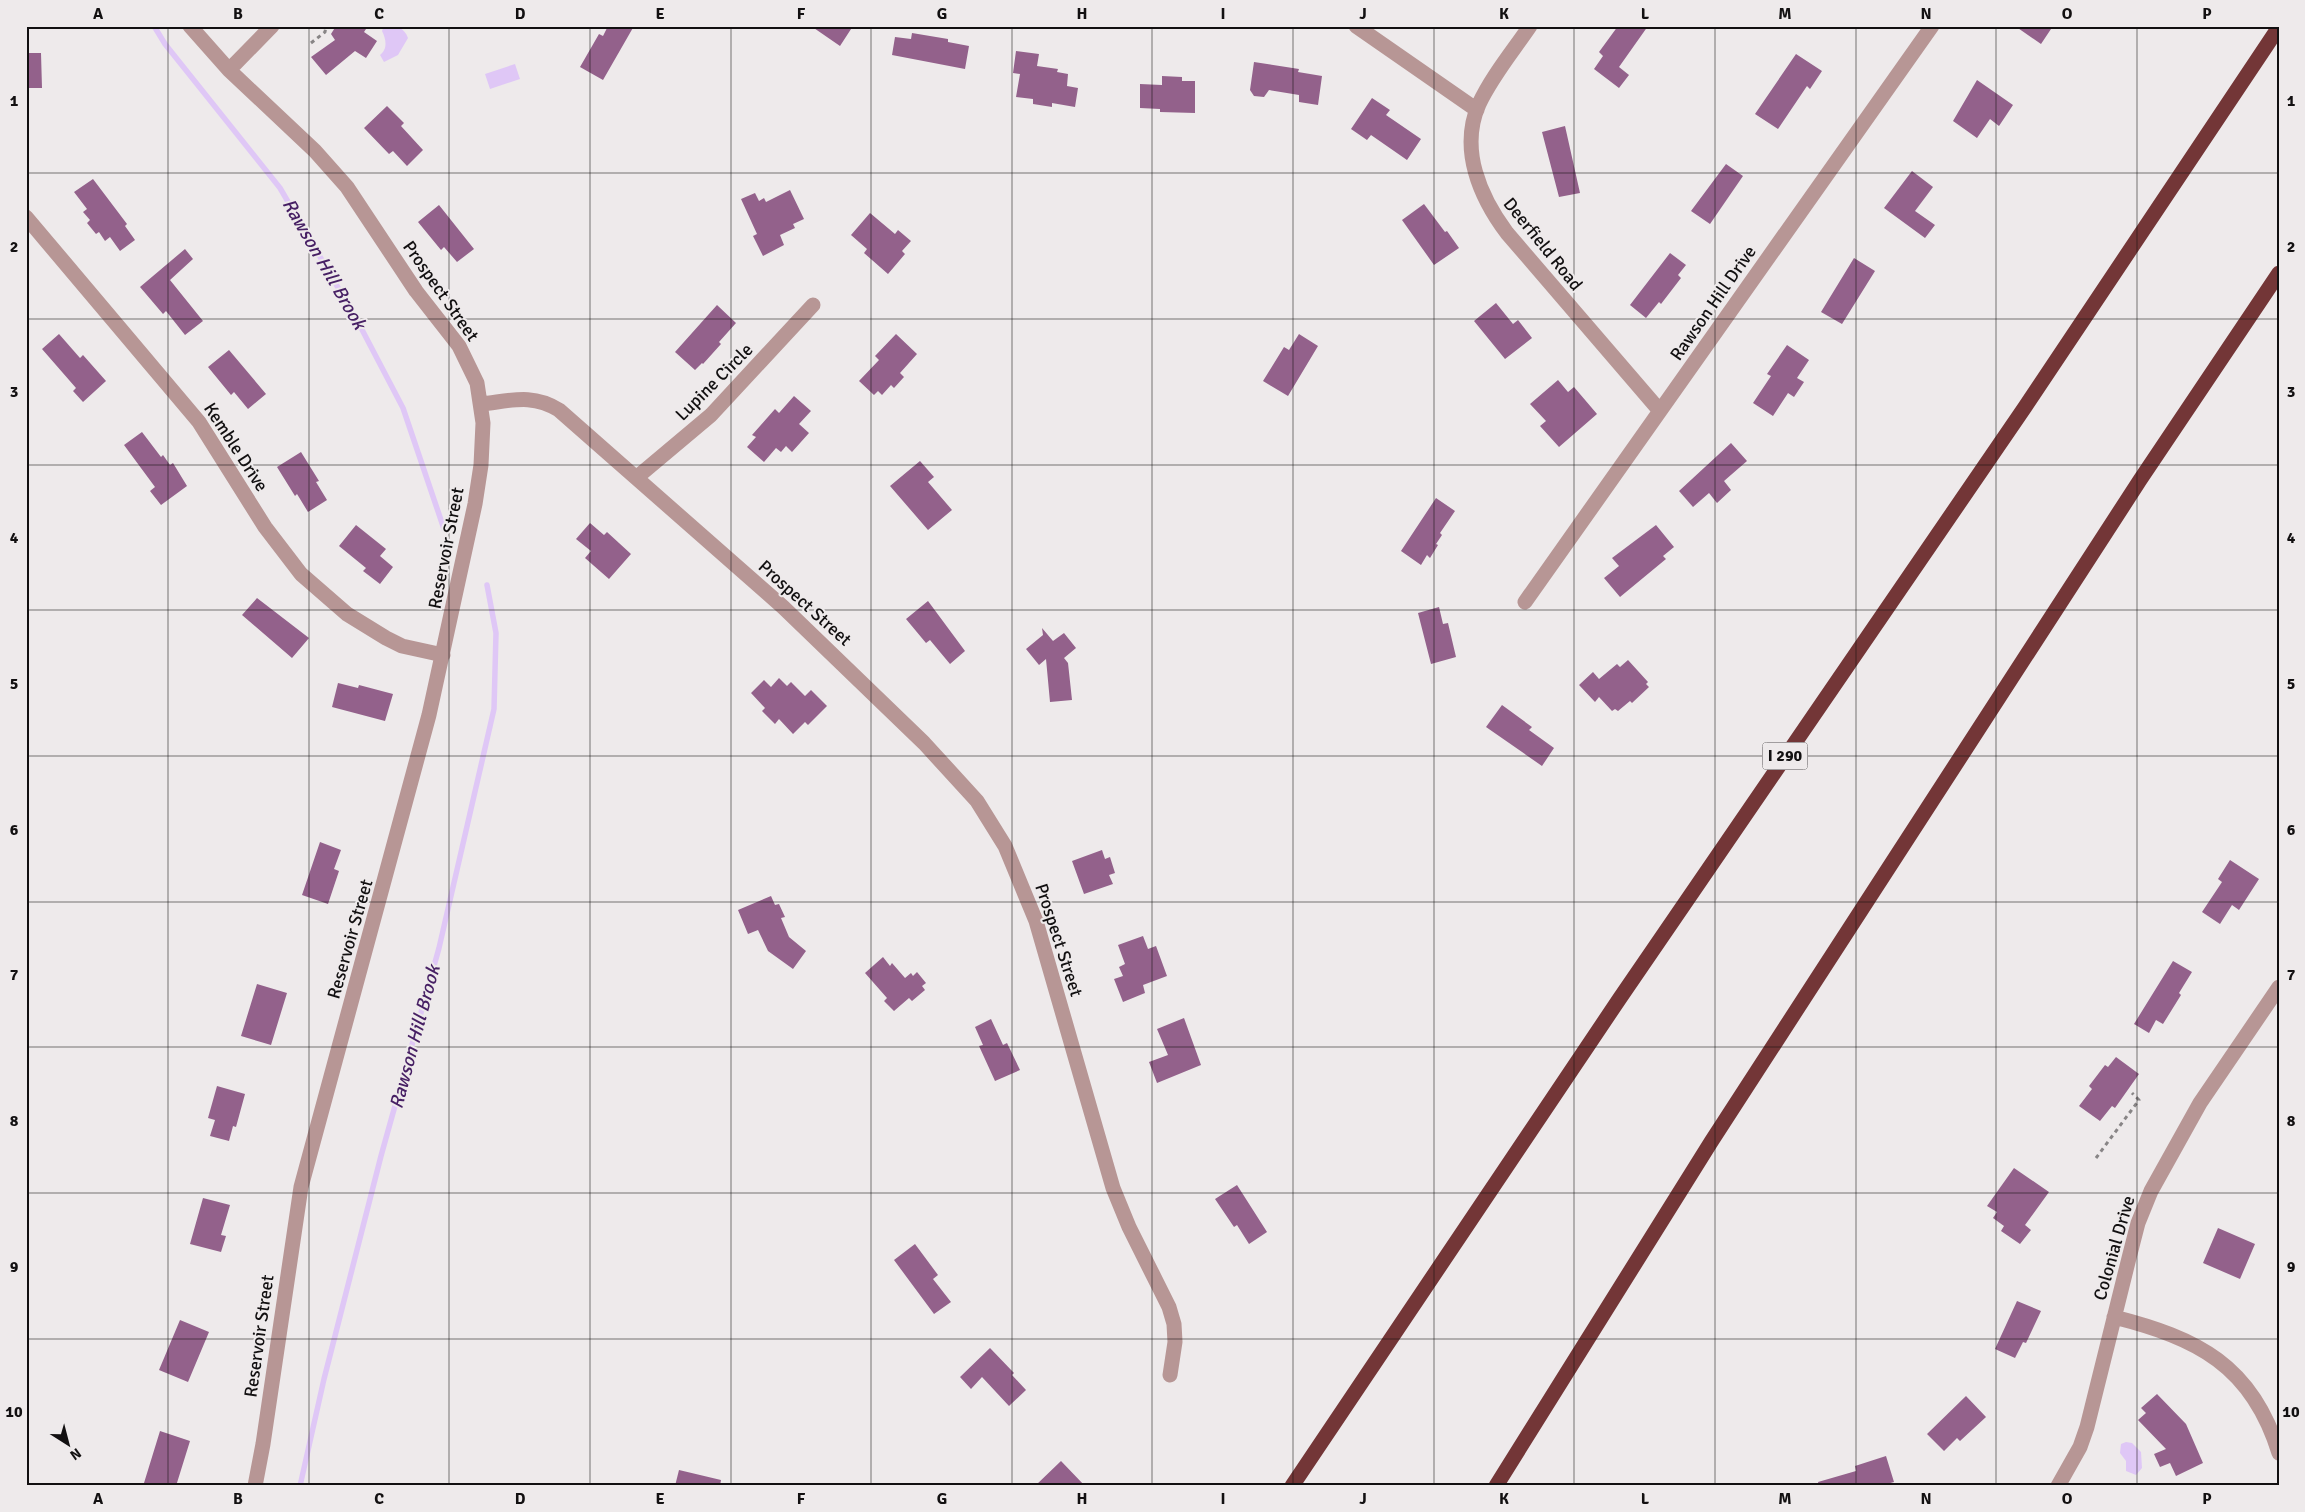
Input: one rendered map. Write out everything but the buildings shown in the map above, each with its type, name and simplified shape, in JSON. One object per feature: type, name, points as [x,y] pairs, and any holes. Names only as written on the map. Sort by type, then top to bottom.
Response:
[{"type":"highway","name":"I 290","points":[[1292,1486],[1614,1006],[2019,415],[2279,27]]},
{"type":"highway","points":[[1496,1486],[1711,1142],[2140,480],[2279,273]]},
{"type":"street","name":"Prospect Street","points":[[190,26],[228,70],[315,151],[347,187],[416,291],[459,346],[477,384],[481,404],[531,398],[548,404],[636,478],[783,607],[854,674],[960,781],[992,824],[1016,871],[1036,921],[1113,1188],[1129,1227],[1170,1307],[1174,1324],[1175,1342],[1170,1376]]},
{"type":"street","points":[[228,70],[272,26]]},
{"type":"street","points":[[1356,26],[1477,110]]},
{"type":"street","name":"Deerfield Road","points":[[1530,26],[1498,73],[1477,110],[1472,134],[1478,187],[1506,234],[1660,410]]},
{"type":"street","name":"Rawson Hill Drive","points":[[1525,602],[1932,26]]},
{"type":"street","name":"Kemble Drive","points":[[26,217],[199,422],[265,527],[301,574],[347,614],[386,638],[402,646],[443,655]]},
{"type":"street","name":"Lupine Circle","points":[[636,478],[711,415],[813,306]]},
{"type":"street","name":"Reservoir Street","points":[[255,1486],[263,1444],[301,1187],[318,1120],[388,874],[443,655],[478,486],[483,444],[481,404]]},
{"type":"street","name":"Colonial Drive","points":[[2058,1486],[2080,1448],[2087,1427],[2138,1223],[2165,1162],[2219,1073],[2279,987]]},
{"type":"street","points":[[2114,1317],[2174,1334],[2194,1343],[2228,1367],[2253,1398],[2265,1417],[2279,1453]]},
{"type":"path","points":[[312,44],[325,32],[326,26]]},
{"type":"path","points":[[2096,1158],[2138,1100],[2132,1093]]},
{"type":"shaded area","points":[[384,26],[399,28],[404,31],[408,38],[398,55],[384,62],[380,55],[385,47],[382,31]]},
{"type":"shaded area","points":[[515,64],[520,79],[490,89],[485,74]]},
{"type":"shaded area","points":[[2126,1442],[2132,1443],[2141,1452],[2142,1468],[2136,1475],[2126,1471],[2126,1461],[2120,1453],[2121,1444]]},
{"type":"waterway","name":"Rawson Hill Brook","points":[[154,26],[165,44],[280,188],[358,322],[403,408],[444,529]]},
{"type":"waterway","name":"Rawson Hill Brook","points":[[300,1486],[324,1379],[381,1156],[439,948],[494,709],[496,633],[487,585]]}]
